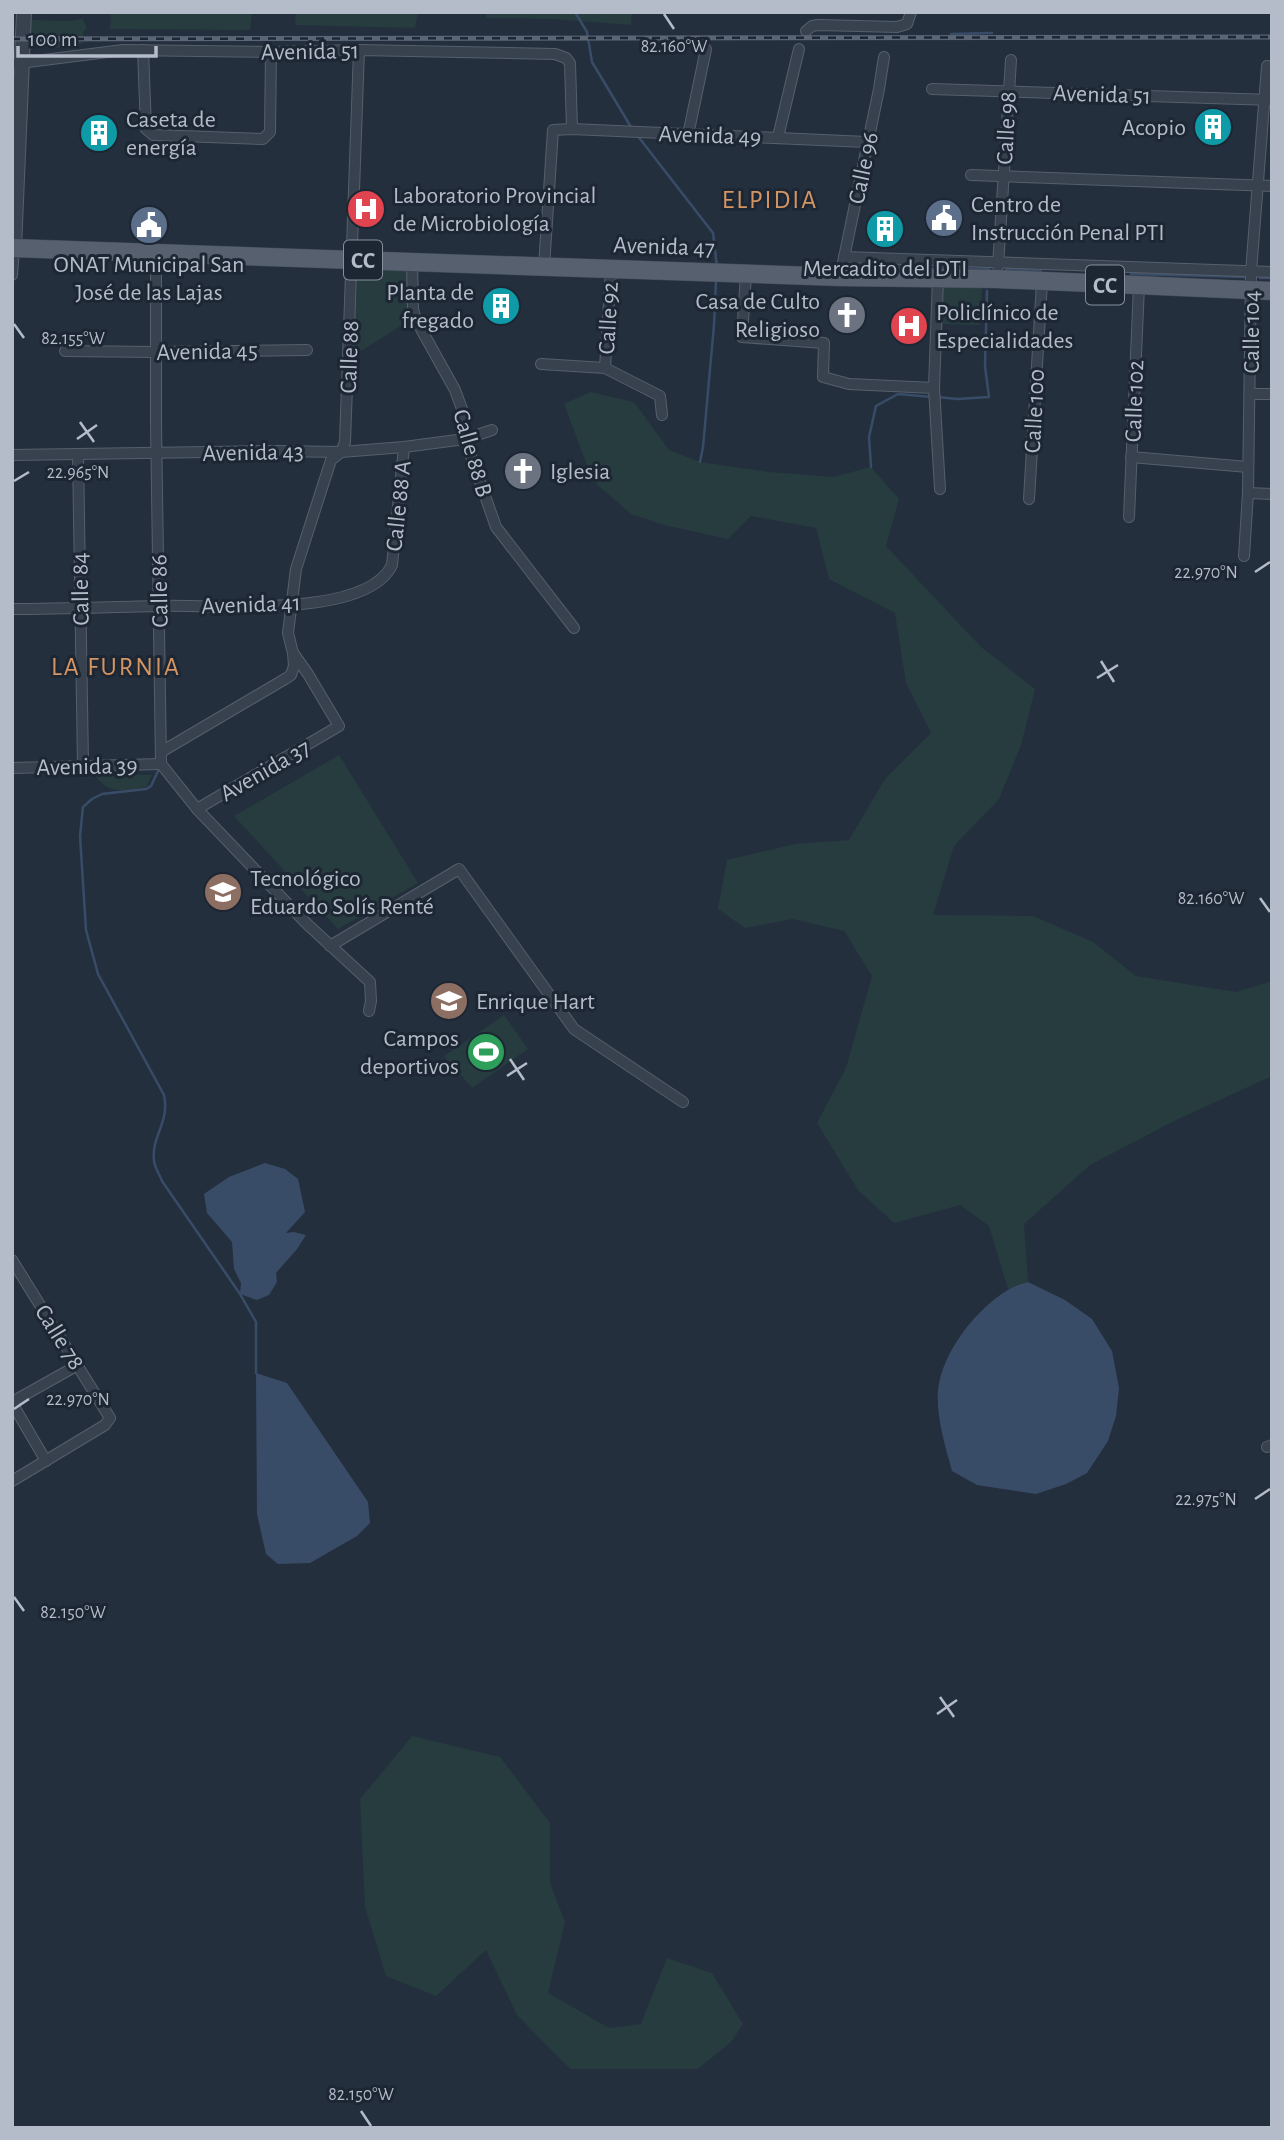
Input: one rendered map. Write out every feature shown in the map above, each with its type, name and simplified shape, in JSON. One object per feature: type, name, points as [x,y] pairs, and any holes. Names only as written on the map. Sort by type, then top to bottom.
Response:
[{"type":"main road","name":"Avenida 47","points":[[13,248],[840,277],[938,278],[998,271],[1042,282],[1139,286],[1251,281],[1272,290]]},
{"type":"street","points":[[12,275],[16,64],[24,12]]},
{"type":"street","points":[[806,31],[812,26],[897,27],[907,24],[911,12]]},
{"type":"street","points":[[688,135],[706,49]]},
{"type":"street","points":[[778,137],[799,49]]},
{"type":"street","name":"Avenida 51","points":[[16,64],[123,50],[359,50],[555,54],[566,58],[570,63],[572,129]]},
{"type":"street","points":[[143,50],[146,129],[153,135],[263,139],[270,132],[271,52]]},
{"type":"street","name":"Calle 88","points":[[285,679],[291,675],[294,666],[288,633],[296,569],[331,460],[341,452],[345,442],[359,50]]},
{"type":"street","name":"Calle 96","points":[[840,277],[884,57]]},
{"type":"street","name":"Calle 98","points":[[998,271],[1011,60]]},
{"type":"street","name":"Calle 104","points":[[1244,556],[1248,493],[1251,281],[1257,185],[1268,100],[1267,66]]},
{"type":"street","name":"Avenida 51","points":[[932,89],[1268,100]]},
{"type":"street","name":"Avenida 49","points":[[544,267],[553,130],[867,142]]},
{"type":"street","points":[[971,176],[1272,186]]},
{"type":"street","name":"Calle 86","points":[[156,253],[161,758]]},
{"type":"street","name":"Avenida 47","points":[[844,257],[998,271],[1092,266],[1251,281],[1272,272]]},
{"type":"street","name":"Calle 88 B","points":[[412,262],[413,309],[416,320],[455,390],[465,439],[496,527],[574,628]]},
{"type":"street","points":[[1091,284],[1092,266]]},
{"type":"street","name":"Calle 92","points":[[605,368],[611,269]]},
{"type":"street","points":[[746,274],[742,337],[824,343],[823,377],[849,384],[934,388]]},
{"type":"street","points":[[938,278],[934,388],[940,489]]},
{"type":"street","name":"Calle 100","points":[[1029,499],[1042,282]]},
{"type":"street","name":"Calle 102","points":[[1129,517],[1139,286]]},
{"type":"street","name":"Avenida 45","points":[[65,351],[307,350]]},
{"type":"street","points":[[541,364],[605,368],[660,396],[662,415]]},
{"type":"street","points":[[1250,394],[1272,394]]},
{"type":"street","name":"Avenida 43","points":[[12,455],[341,452],[465,439],[492,430]]},
{"type":"street","name":"Calle 88 A","points":[[393,565],[404,447]]},
{"type":"street","name":"Calle 84","points":[[78,454],[83,765]]},
{"type":"street","points":[[1131,457],[1248,467]]},
{"type":"street","points":[[1248,493],[1272,494]]},
{"type":"street","name":"Avenida 41","points":[[12,609],[290,606],[343,597],[369,588],[387,576],[393,565]]},
{"type":"street","name":"Calle 88","points":[[293,653],[338,722],[338,726],[332,731]]},
{"type":"street","name":"Avenida 39","points":[[12,768],[161,758],[285,679]]},
{"type":"street","name":"Avenida 37","points":[[197,809],[332,731]]},
{"type":"street","points":[[161,758],[197,809],[330,946],[370,982],[369,1011]]},
{"type":"street","points":[[330,946],[459,869],[574,1029],[683,1102]]},
{"type":"street","name":"Calle 78","points":[[12,1260],[109,1413],[110,1422],[46,1461]]},
{"type":"street","points":[[12,1481],[46,1461],[12,1402],[78,1365]]},
{"type":"green space","points":[[111,12],[252,12],[250,30],[110,29]]},
{"type":"green space","points":[[296,12],[418,12],[415,28],[295,25]]},
{"type":"green space","points":[[486,12],[632,12],[631,25],[553,19],[486,18]]},
{"type":"green space","points":[[83,19],[87,28],[83,32],[83,43],[75,50],[43,46],[32,41],[29,34],[32,20]]},
{"type":"green space","points":[[358,266],[410,268],[407,322],[353,356]]},
{"type":"green space","points":[[940,287],[982,288],[980,325],[939,324]]},
{"type":"green space","points":[[590,392],[634,402],[669,450],[700,462],[769,472],[833,477],[871,467],[899,499],[886,546],[981,647],[1035,689],[1021,745],[999,799],[954,846],[933,915],[1033,916],[1093,942],[1136,976],[1236,992],[1272,981],[1272,1076],[1174,1121],[1090,1165],[1024,1224],[1028,1282],[1008,1289],[989,1226],[960,1205],[894,1223],[858,1190],[817,1123],[846,1068],[872,976],[844,931],[793,919],[745,928],[718,909],[727,860],[795,844],[849,840],[885,779],[931,733],[906,683],[895,613],[829,579],[816,528],[751,516],[728,539],[664,525],[631,514],[593,481],[564,404]]},
{"type":"green space","points":[[339,755],[418,883],[338,929],[234,816]]},
{"type":"green space","points":[[94,774],[152,775],[146,787],[117,790],[99,781]]},
{"type":"green space","name":"Campos deportivos","points":[[504,1015],[528,1049],[472,1088],[444,1056]]},
{"type":"green space","points":[[412,1736],[500,1757],[550,1823],[550,1883],[565,1922],[548,1993],[609,2028],[641,2024],[667,1958],[712,1973],[743,2024],[731,2042],[698,2069],[570,2069],[517,2015],[486,1950],[436,1996],[386,1976],[365,1907],[360,1799]]},
{"type":"water","points":[[265,1163],[285,1169],[298,1179],[305,1212],[286,1233],[306,1235],[276,1273],[277,1282],[269,1295],[257,1300],[240,1294],[241,1283],[234,1269],[232,1242],[207,1213],[204,1194],[229,1177]]},
{"type":"water","points":[[1028,1282],[1065,1300],[1092,1319],[1112,1351],[1119,1388],[1116,1416],[1108,1441],[1087,1473],[1066,1484],[1036,1494],[977,1485],[952,1471],[938,1410],[941,1376],[962,1333],[996,1298]]},
{"type":"water","points":[[256,1373],[287,1383],[368,1502],[370,1523],[357,1536],[310,1563],[278,1564],[266,1554],[257,1514]]},
{"type":"waterway","points":[[575,12],[587,32],[592,62],[631,127]]},
{"type":"waterway","points":[[951,34],[992,33]]},
{"type":"waterway","points":[[637,135],[713,233],[717,267]]},
{"type":"waterway","points":[[848,265],[906,267]]},
{"type":"waterway","points":[[919,268],[989,269]]},
{"type":"waterway","points":[[1006,269],[1041,271]]},
{"type":"waterway","points":[[1131,274],[1244,277]]},
{"type":"waterway","points":[[1260,278],[1272,278]]},
{"type":"waterway","points":[[700,462],[716,281]]},
{"type":"waterway","points":[[938,397],[989,397],[985,366],[987,291]]},
{"type":"waterway","points":[[871,467],[869,437],[876,406],[898,394],[932,397]]},
{"type":"waterway","points":[[158,771],[151,786],[146,789],[102,794],[83,807],[80,836],[86,930],[98,974],[164,1095],[165,1113],[155,1144],[154,1163],[162,1181],[240,1294],[256,1322],[256,1373]]},
{"type":"railway","points":[[12,39],[1272,37]]},
{"type":"place","name":"Acopio","points":[[1213,127]]},
{"type":"place","name":"Caseta de energía","points":[[99,133]]},
{"type":"place","name":"Laboratorio Provincial de Microbiología","points":[[366,209]]},
{"type":"place","name":"Centro de Instrucción Penal PTI","points":[[944,218]]},
{"type":"place","name":"ONAT Municipal San José de las Lajas","points":[[149,225]]},
{"type":"place","name":"Mercadito del DTI","points":[[885,229]]},
{"type":"place","name":"Planta de fregado","points":[[501,306]]},
{"type":"place","name":"Casa de Culto Religioso","points":[[847,315]]},
{"type":"place","name":"Policlínico de Especialidades","points":[[909,326]]},
{"type":"place","name":"Iglesia","points":[[523,471]]},
{"type":"place","name":"Tecnológico Eduardo Solís Renté","points":[[223,892]]},
{"type":"place","name":"Enrique Hart","points":[[449,1001]]},
{"type":"place","name":"Campos deportivos","points":[[486,1052]]},
{"type":"district","name":"ELPIDIA","points":[[770,199]]},
{"type":"district","name":"LA FURNIA","points":[[116,666]]}]
